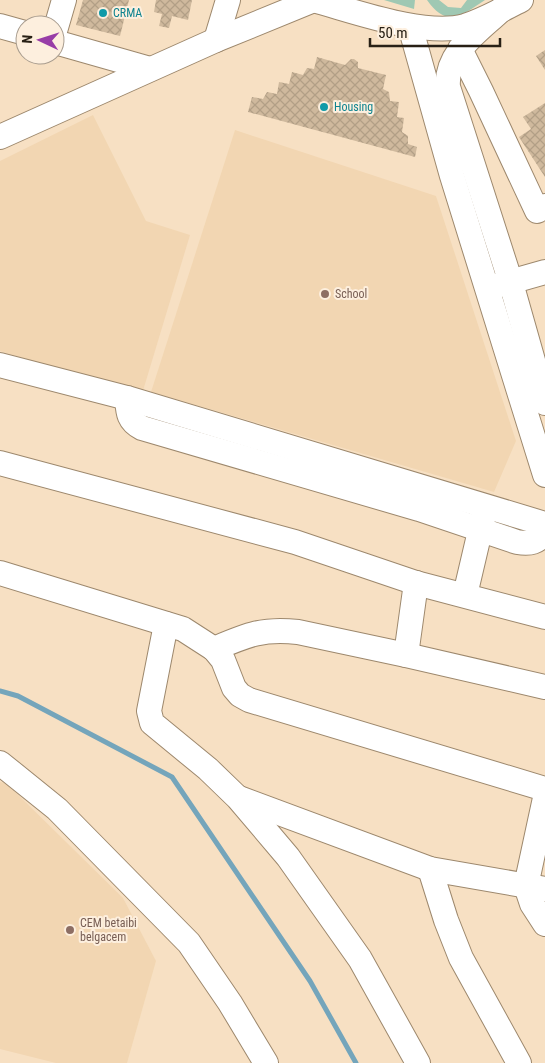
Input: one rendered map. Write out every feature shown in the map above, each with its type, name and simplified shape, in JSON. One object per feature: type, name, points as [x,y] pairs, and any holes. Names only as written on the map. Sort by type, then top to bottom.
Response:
[{"type":"street","points":[[60,15],[64,0]]},
{"type":"street","points":[[216,40],[228,0]]},
{"type":"street","points":[[0,137],[216,40],[314,0],[410,26],[430,28],[464,26],[511,5]]},
{"type":"street","points":[[511,5],[460,50],[450,67],[447,77],[448,87],[510,283],[535,395],[545,475]]},
{"type":"street","points":[[0,26],[15,30]]},
{"type":"street","points":[[410,26],[452,176],[487,288],[535,395]]},
{"type":"street","points":[[65,45],[150,69]]},
{"type":"street","points":[[460,50],[537,211],[545,206]]},
{"type":"street","points":[[487,288],[545,272]]},
{"type":"street","points":[[0,364],[127,398],[129,418],[142,428],[410,506],[482,518],[545,524]]},
{"type":"street","points":[[0,463],[294,542],[416,583],[545,617]]},
{"type":"street","points":[[482,518],[517,542],[528,544],[535,542],[541,538],[545,531]]},
{"type":"street","points":[[465,595],[482,518]]},
{"type":"street","points":[[0,573],[183,629],[214,649],[223,660],[234,688],[240,695],[249,700],[545,789]]},
{"type":"street","points":[[406,655],[416,583]]},
{"type":"street","points":[[166,624],[149,711],[152,723],[208,769],[238,798],[288,857],[360,959],[418,1063]]},
{"type":"street","points":[[214,649],[246,635],[282,630],[339,640],[545,687]]},
{"type":"street","points":[[0,763],[57,809],[189,943],[230,1003],[266,1063]]},
{"type":"street","points":[[238,798],[430,869],[535,888]]},
{"type":"street","points":[[545,798],[532,904],[545,924]]},
{"type":"street","points":[[430,869],[446,920],[461,958],[519,1063]]},
{"type":"shaded area","points":[[93,115],[146,221],[190,235],[142,394],[0,351],[0,161]]},
{"type":"shaded area","name":"School","points":[[235,130],[436,196],[516,441],[494,492],[151,392]]},
{"type":"shaded area","name":"CEM betaibi belgacem","points":[[0,782],[6,783],[123,898],[156,961],[127,1063],[56,1063],[0,1049]]},
{"type":"green space","points":[[384,0],[415,0],[414,9]]},
{"type":"green space","points":[[427,0],[439,0],[448,7],[461,8],[467,0],[485,0],[462,14],[448,17],[434,9]]},
{"type":"building","name":"CRMA","points":[[83,0],[129,0],[120,36],[76,25]]},
{"type":"building","name":"CRMA","points":[[156,0],[192,0],[188,20],[172,16],[169,28],[159,26],[162,14],[154,12]]},
{"type":"building","points":[[545,50],[545,70],[536,56]]},
{"type":"building","name":"Housing","points":[[317,57],[345,65],[351,59],[354,59],[358,62],[358,68],[386,75],[383,89],[389,92],[390,101],[399,102],[397,117],[404,118],[402,132],[408,136],[408,144],[417,147],[415,157],[248,112],[252,97],[263,99],[267,92],[277,94],[279,82],[289,84],[292,72],[303,75],[307,68],[314,69]]},
{"type":"building","points":[[545,103],[545,177],[519,137],[531,129],[523,117]]},
{"type":"waterway","points":[[0,691],[18,696],[172,777],[310,981],[356,1063]]},
{"type":"place","name":"CRMA","points":[[103,13]]},
{"type":"place","name":"Housing","points":[[324,107]]},
{"type":"place","name":"School","points":[[325,294]]},
{"type":"place","name":"CEM betaibi belgacem","points":[[70,930]]}]
